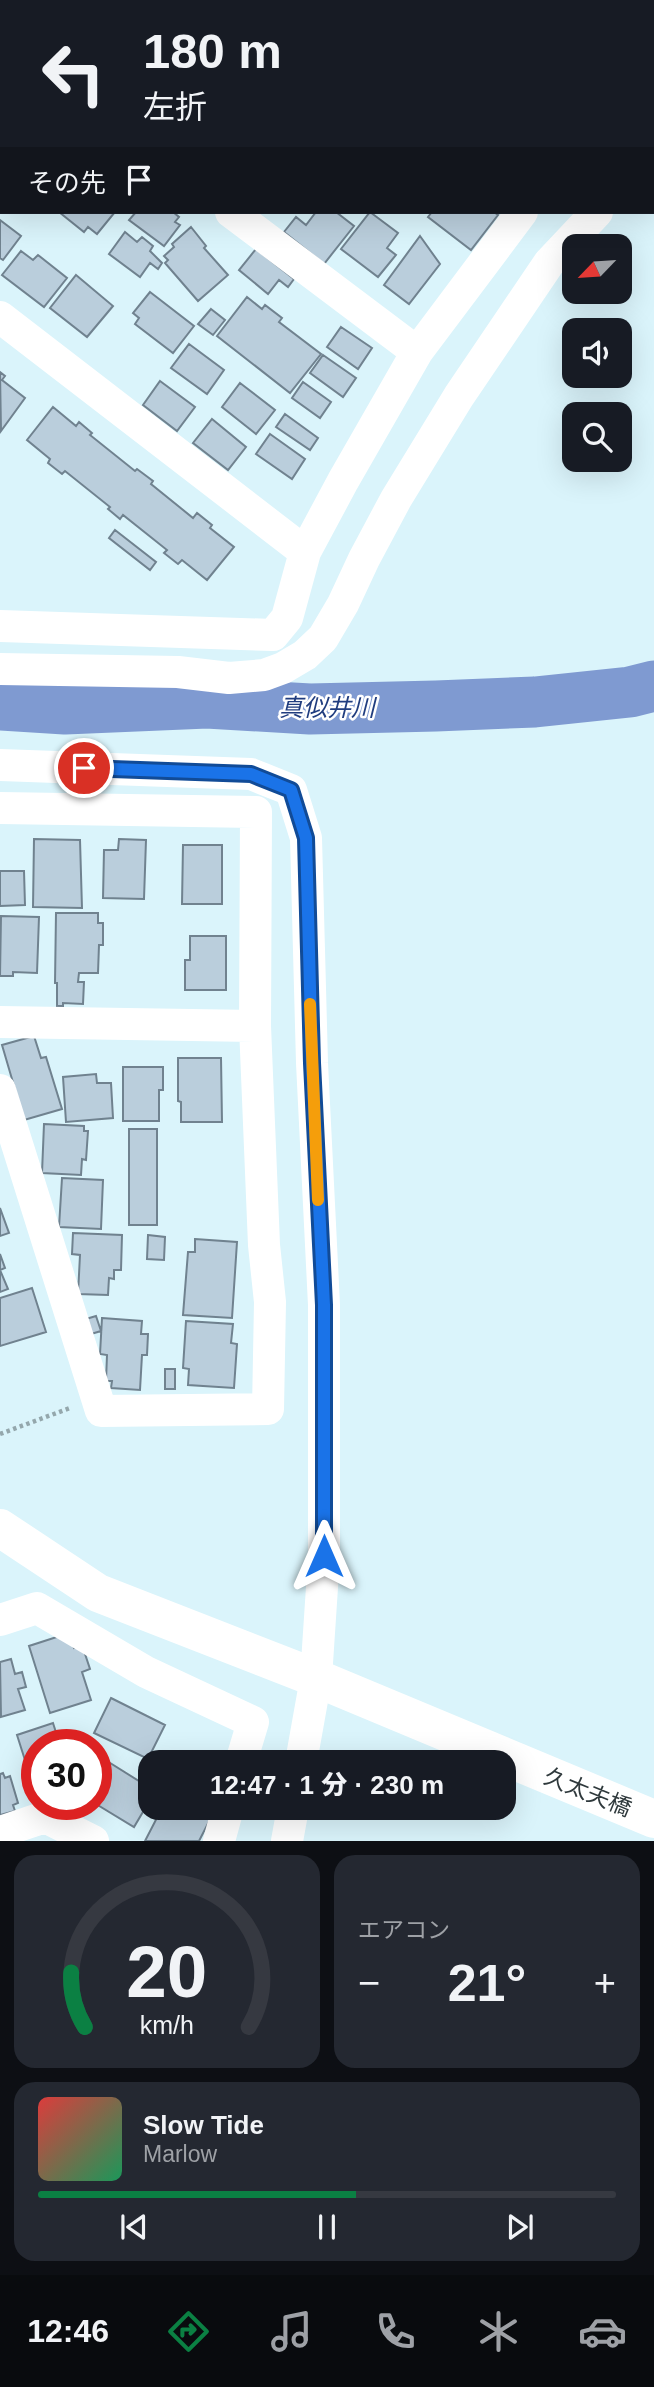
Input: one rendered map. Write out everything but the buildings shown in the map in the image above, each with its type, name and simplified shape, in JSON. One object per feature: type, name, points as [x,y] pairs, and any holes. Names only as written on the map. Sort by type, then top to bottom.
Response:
[{"type":"street","points":[[234,214],[416,352]]},
{"type":"street","points":[[0,626],[273,635],[287,618],[305,552],[416,352],[520,214]]},
{"type":"street","points":[[0,669],[178,672],[229,678],[264,676],[305,655],[323,638],[344,604],[396,499],[459,396],[549,263],[595,214]]},
{"type":"street","points":[[0,317],[305,552]]},
{"type":"street","points":[[0,765],[251,774],[291,790],[306,838],[312,1063],[324,1305],[324,1556],[322,1681],[304,1750]]},
{"type":"street","points":[[0,808],[256,813],[255,1026],[264,1245],[270,1302],[268,1409],[101,1411],[12,1168],[0,1090]]},
{"type":"street","points":[[0,1022],[255,1026]]},
{"type":"street","name":"久太夫橋","points":[[0,1528],[99,1593],[322,1681],[654,1819]]},
{"type":"street","points":[[0,1620],[37,1608],[146,1672],[253,1722],[245,1750]]},
{"type":"street","points":[[0,1832],[45,1817],[93,1841]]},
{"type":"street","points":[[219,1841],[225,1820]]},
{"type":"street","points":[[287,1841],[291,1820]]},
{"type":"path","points":[[0,1434],[97,1398]]},
{"type":"waterway","name":"真似井川","points":[[0,705],[65,709],[207,703],[310,709],[436,706],[535,702],[630,692],[654,686]]},
{"type":"slow traffic","points":[[310,1004],[318,1200]]},
{"type":"route","points":[[84,768],[251,774],[291,790],[306,838],[312,1063],[324,1305],[324,1556]]}]
